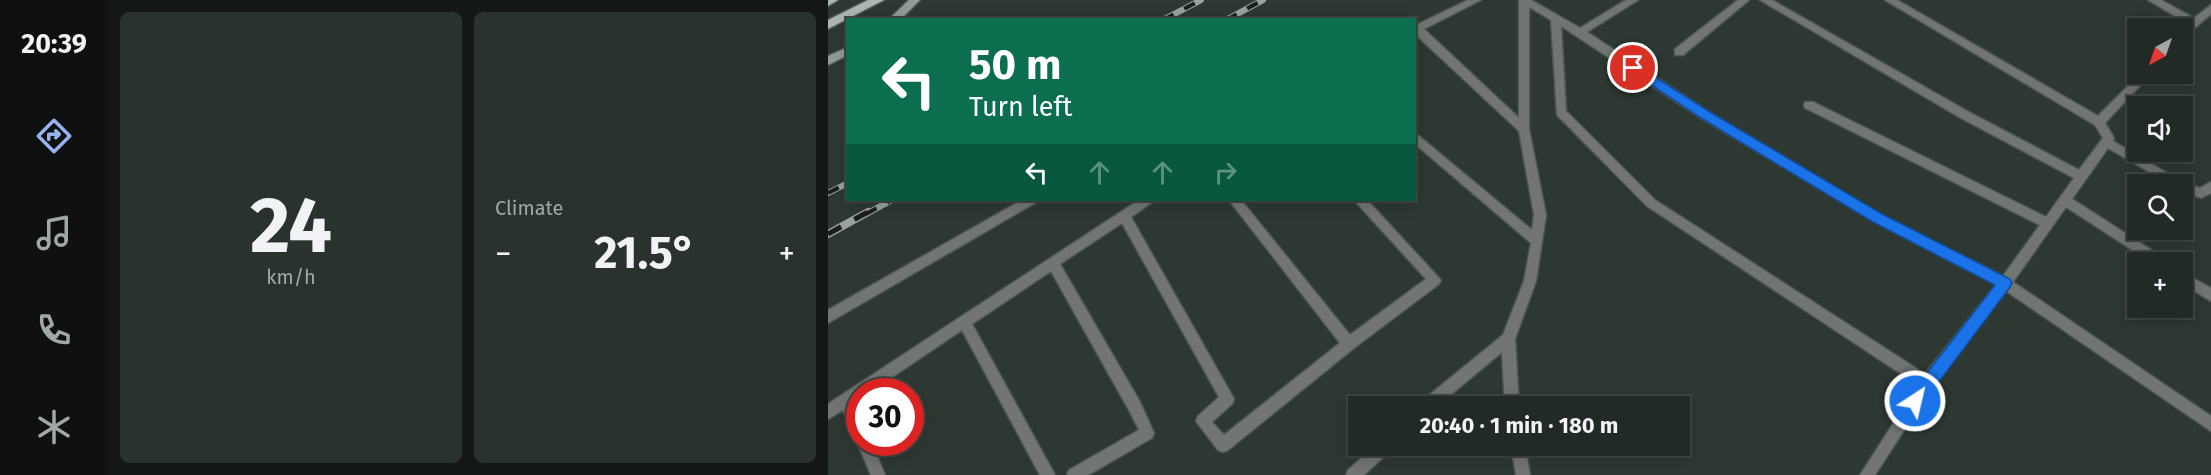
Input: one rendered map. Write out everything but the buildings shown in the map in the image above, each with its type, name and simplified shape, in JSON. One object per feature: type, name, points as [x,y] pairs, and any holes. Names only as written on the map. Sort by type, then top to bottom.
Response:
[{"type":"main road","points":[[828,25],[878,0]]},
{"type":"main road","points":[[895,18],[915,0]]},
{"type":"main road","points":[[828,61],[846,51]]},
{"type":"street","points":[[1476,0],[1416,29],[1524,129]]},
{"type":"street","points":[[1580,32],[1634,0]]},
{"type":"street","points":[[1679,52],[1744,0]]},
{"type":"street","points":[[1765,0],[1963,114],[2080,176]]},
{"type":"street","points":[[1867,475],[1927,383],[2005,283],[2109,138],[2099,122],[1890,0]]},
{"type":"street","points":[[2153,0],[2195,23],[2211,8]]},
{"type":"street","points":[[1525,1],[1580,32],[1705,115],[1877,218],[2005,283],[2211,424]]},
{"type":"street","points":[[1511,396],[1508,339],[1530,281],[1540,215],[1524,129],[1525,1]]},
{"type":"street","points":[[1556,20],[1561,112],[1651,203],[1927,383]]},
{"type":"street","points":[[2099,122],[2136,84]]},
{"type":"street","points":[[1809,105],[2046,223]]},
{"type":"street","points":[[1416,138],[1537,242]]},
{"type":"street","points":[[2106,142],[2162,174]]},
{"type":"street","points":[[2193,190],[2201,193],[2211,187]]},
{"type":"street","points":[[2065,200],[2145,252]]},
{"type":"street","points":[[828,317],[1029,201]]},
{"type":"street","points":[[828,412],[1146,201]]},
{"type":"street","points":[[1236,201],[1349,344]]},
{"type":"street","points":[[1124,216],[1227,399],[1203,421],[1223,445],[1349,344],[1435,280],[1361,201]]},
{"type":"street","points":[[1053,263],[1136,407],[1147,433],[1074,475]]},
{"type":"street","points":[[2193,284],[2211,296]]},
{"type":"street","points":[[964,322],[1048,475]]},
{"type":"street","points":[[1439,396],[1508,339]]},
{"type":"street","points":[[870,456],[878,475]]},
{"type":"street","points":[[1353,475],[1374,456]]},
{"type":"street","points":[[1520,456],[1523,475]]},
{"type":"railway","points":[[1167,18],[1201,0]]},
{"type":"railway","points":[[1230,18],[1263,0]]},
{"type":"railway","points":[[828,193],[846,184]]},
{"type":"railway","points":[[866,214],[890,201]]},
{"type":"railway","points":[[828,234],[868,212]]},
{"type":"route","points":[[1633,68],[1705,115],[1877,218],[2005,283],[1915,401]]}]
